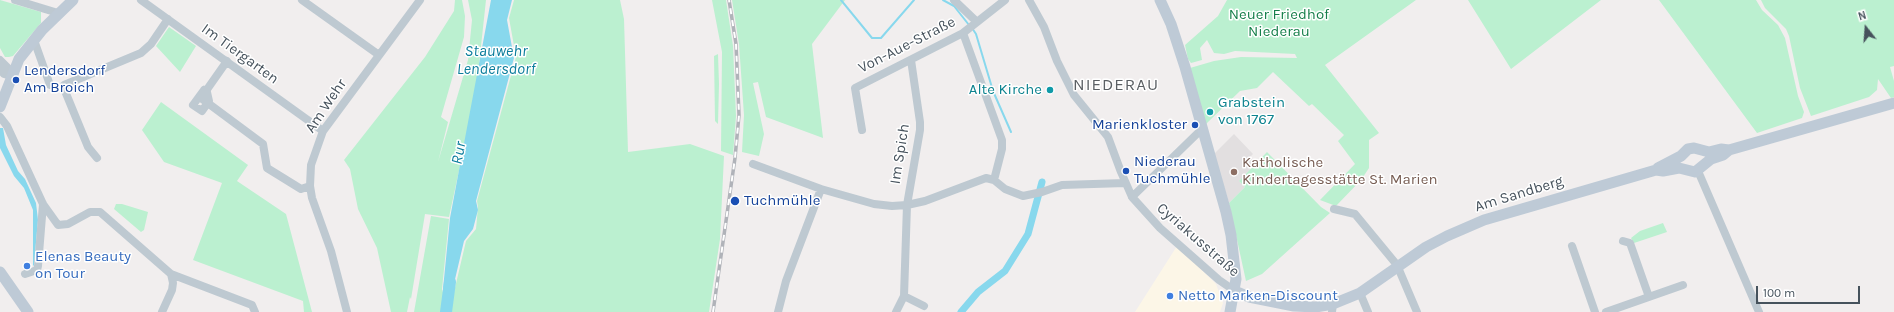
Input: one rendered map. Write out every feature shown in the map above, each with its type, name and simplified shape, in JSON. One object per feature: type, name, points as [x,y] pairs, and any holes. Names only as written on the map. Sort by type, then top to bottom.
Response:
[{"type":"main road","points":[[0,107],[19,59],[58,13],[73,0]]},
{"type":"main road","points":[[1160,0],[1171,24],[1203,128],[1232,235],[1236,279],[1230,312]]},
{"type":"main road","points":[[1656,170],[1685,169],[1692,172],[1700,169],[1728,150],[1894,103]]},
{"type":"main road","points":[[1656,170],[1662,165],[1681,156],[1688,149],[1694,148],[1709,152],[1721,149],[1728,150]]},
{"type":"main road","points":[[1700,150],[1704,156],[1700,169]]},
{"type":"main road","points":[[1681,156],[1681,163],[1685,169]]},
{"type":"main road","name":"Am Sandberg","points":[[1235,291],[1249,297],[1294,306],[1332,308],[1360,293],[1398,265],[1447,236],[1484,220],[1656,170]]},
{"type":"main road","points":[[0,272],[28,312]]},
{"type":"street","points":[[15,0],[58,13]]},
{"type":"street","name":"Im Tiergarten","points":[[141,0],[323,131]]},
{"type":"street","points":[[302,0],[379,55]]},
{"type":"street","name":"Am Wehr","points":[[347,312],[331,251],[315,208],[310,186],[311,165],[323,131],[420,0]]},
{"type":"street","points":[[954,0],[971,27],[1002,140],[1002,149],[994,180]]},
{"type":"street","name":"Von-Aue-Straße","points":[[862,130],[855,88],[911,60],[971,27],[1005,0]]},
{"type":"street","name":"Cyriakusstraße","points":[[1028,0],[1044,27],[1057,62],[1074,95],[1108,137],[1125,183],[1132,197],[1160,228],[1219,280],[1235,291]]},
{"type":"street","points":[[97,158],[88,147],[65,91],[64,85],[141,53],[154,41],[168,19]]},
{"type":"street","points":[[34,40],[50,85]]},
{"type":"street","points":[[0,60],[12,76]]},
{"type":"street","name":"Im Spich","points":[[904,296],[907,205],[920,122],[911,60]]},
{"type":"street","points":[[227,61],[201,98],[264,144],[268,168],[300,189],[310,186]]},
{"type":"street","points":[[0,69],[4,74],[12,76]]},
{"type":"street","points":[[0,117],[7,126],[43,204],[53,221],[58,225],[62,226],[90,212],[100,212],[171,274],[252,305],[255,312]]},
{"type":"street","points":[[1132,197],[1203,128]]},
{"type":"street","points":[[753,164],[821,189],[874,204],[907,205],[925,201],[974,181],[986,178],[994,180],[1005,189],[1023,196],[1062,185],[1125,183]]},
{"type":"street","points":[[1700,169],[1759,312]]},
{"type":"street","points":[[778,312],[786,281],[821,189]]},
{"type":"street","points":[[25,274],[37,270],[43,204]]},
{"type":"street","points":[[1334,209],[1355,214],[1398,265],[1417,312]]},
{"type":"street","points":[[1623,241],[1630,243],[1649,297]]},
{"type":"street","points":[[1572,246],[1595,312]]},
{"type":"street","points":[[162,312],[172,290],[173,283],[171,274]]},
{"type":"street","points":[[1606,312],[1683,285]]},
{"type":"street","points":[[1360,293],[1368,312]]},
{"type":"street","points":[[896,312],[904,296],[924,306]]},
{"type":"shaded area","name":"Katholische Kindertagesstätte St. Marien","points":[[1234,134],[1253,154],[1250,157],[1256,163],[1239,181],[1245,187],[1229,203],[1214,154]]},
{"type":"shaded area","points":[[1177,246],[1216,284],[1223,303],[1220,312],[1135,312]]},
{"type":"green space","points":[[0,0],[41,12],[41,23],[13,56],[9,57],[5,57],[0,48]]},
{"type":"green space","points":[[455,0],[462,0],[465,16],[464,37],[441,117],[448,122],[438,162],[468,60],[472,20],[468,0],[486,0],[477,83],[460,166],[449,217],[425,214],[411,299],[410,297],[407,312],[391,312],[377,248],[358,209],[350,169],[344,160],[425,57],[454,11]]},
{"type":"green space","points":[[514,0],[620,0],[624,19],[628,152],[690,144],[724,156],[720,239],[709,312],[447,312],[449,298],[454,292],[466,241],[476,229],[478,207],[477,201],[516,57],[509,18]]},
{"type":"green space","points":[[712,0],[726,0],[733,46],[736,116],[733,155],[721,151],[722,52]]},
{"type":"green space","points":[[732,0],[845,0],[812,44],[823,138],[766,117],[758,82],[753,83],[764,134],[759,156],[742,152],[744,115],[739,44]]},
{"type":"green space","name":"Neuer Friedhof Niederau","points":[[1227,0],[1416,0],[1325,65],[1379,133],[1369,140],[1369,168],[1361,180],[1336,206],[1320,200],[1355,164],[1338,141],[1344,135],[1312,104],[1309,106],[1273,72],[1257,88],[1240,91],[1206,124],[1190,68],[1214,61],[1241,57],[1297,58],[1295,54],[1235,51],[1224,54],[1214,53],[1207,40],[1200,48],[1202,60],[1191,63],[1188,59],[1185,45],[1218,16]]},
{"type":"green space","points":[[1468,0],[1601,0],[1511,69]]},
{"type":"green space","points":[[1659,0],[1756,0],[1762,10],[1778,25],[1785,38],[1798,96],[1804,112],[1802,118],[1757,133]]},
{"type":"green space","points":[[1761,0],[1894,0],[1894,66],[1890,67],[1894,81],[1894,97],[1891,98],[1878,79],[1877,90],[1869,97],[1811,116],[1800,88],[1789,36],[1786,29],[1765,8]]},
{"type":"green space","points":[[169,27],[196,46],[180,72],[156,46]]},
{"type":"green space","points":[[718,54],[718,124],[715,121],[714,56]]},
{"type":"green space","points":[[161,102],[248,165],[237,181],[286,214],[312,312],[304,312],[303,301],[193,260],[222,183],[164,162],[142,130]]},
{"type":"green space","points":[[1267,152],[1321,207],[1330,213],[1262,274],[1246,281],[1229,203],[1245,187],[1239,181]]},
{"type":"green space","points":[[116,204],[122,204],[148,212],[144,230],[141,232],[114,209]]},
{"type":"green space","points":[[431,216],[449,219],[442,289],[446,302],[444,312],[414,312]]},
{"type":"green space","points":[[1663,223],[1667,232],[1634,243],[1631,238],[1640,231]]},
{"type":"water","name":"Stauwehr Lendersdorf","points":[[491,0],[512,0],[507,20],[514,58],[476,201],[478,210],[473,229],[464,241],[452,292],[447,297],[443,289],[450,218]]},
{"type":"water","points":[[0,128],[3,128],[6,145],[18,171],[25,179],[36,203],[38,220],[33,266],[33,210],[24,188],[14,176],[0,148]]},
{"type":"waterway","points":[[841,0],[872,38],[881,38],[914,0]]},
{"type":"waterway","points":[[943,0],[954,6],[969,25]]},
{"type":"waterway","points":[[972,28],[976,34],[993,91],[1011,132]]},
{"type":"waterway","points":[[961,312],[978,292],[1005,271],[1028,234],[1042,182]]},
{"type":"waterway","name":"Rur","points":[[446,312],[450,282]]},
{"type":"railway","points":[[713,312],[735,158],[739,115],[736,44],[729,0]]},
{"type":"place","name":"Lendersdorf Am Broich","points":[[16,80]]},
{"type":"place","name":"Alte Kirche","points":[[1050,90]]},
{"type":"place","name":"Grabstein von 1767","points":[[1210,112]]},
{"type":"place","name":"Marienkloster","points":[[1195,125]]},
{"type":"place","name":"Niederau Tuchmühle","points":[[1126,171]]},
{"type":"place","name":"Katholische Kindertagesstätte St. Marien","points":[[1234,172]]},
{"type":"place","name":"Tuchmühle","points":[[735,201]]},
{"type":"place","name":"Elenas Beauty on Tour","points":[[27,266]]},
{"type":"place","name":"Netto Marken-Discount","points":[[1170,296]]},
{"type":"district","name":"NIEDERAU","points":[[1116,85]]}]
